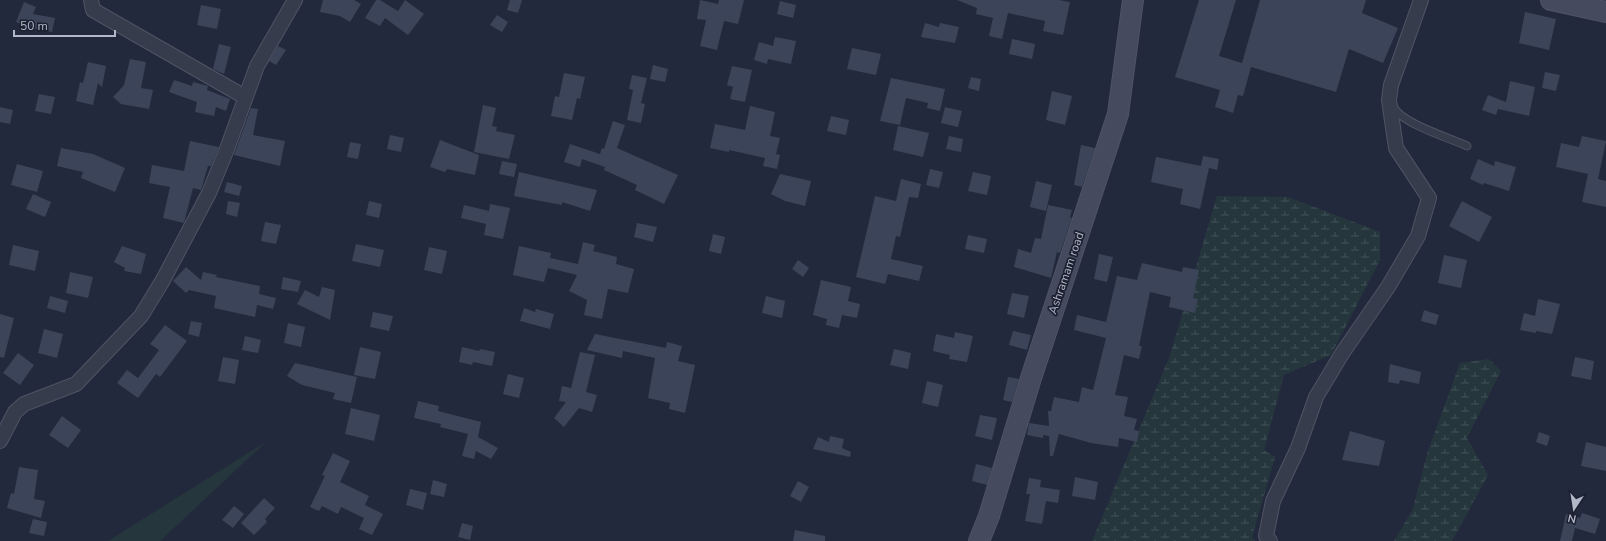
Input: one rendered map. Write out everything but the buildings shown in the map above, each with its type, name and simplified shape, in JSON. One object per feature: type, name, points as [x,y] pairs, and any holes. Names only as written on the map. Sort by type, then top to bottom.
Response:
[{"type":"main road","name":"Ashramam road","points":[[979,541],[989,516],[1031,378],[1118,114],[1133,0]]},
{"type":"main road","points":[[1551,0],[1606,12]]},
{"type":"street","points":[[91,0],[93,10],[245,97]]},
{"type":"street","points":[[0,441],[15,412],[24,404],[76,384],[141,316],[163,280],[210,193],[257,66],[295,0]]},
{"type":"street","points":[[1270,541],[1266,536],[1273,501],[1298,448],[1316,397],[1343,352],[1388,287],[1418,236],[1429,198],[1396,148],[1389,100],[1391,85],[1421,0]]},
{"type":"lane","points":[[1389,100],[1394,110],[1407,119],[1467,146]]},
{"type":"green space","points":[[1217,196],[1288,197],[1380,232],[1380,260],[1331,355],[1284,375],[1264,450],[1275,457],[1252,537],[1255,541],[1092,541],[1169,358]]},
{"type":"green space","points":[[1489,359],[1501,371],[1467,438],[1488,475],[1452,541],[1394,541],[1413,509],[1427,454],[1460,363]]},
{"type":"green space","points":[[267,441],[160,541],[108,541]]}]
